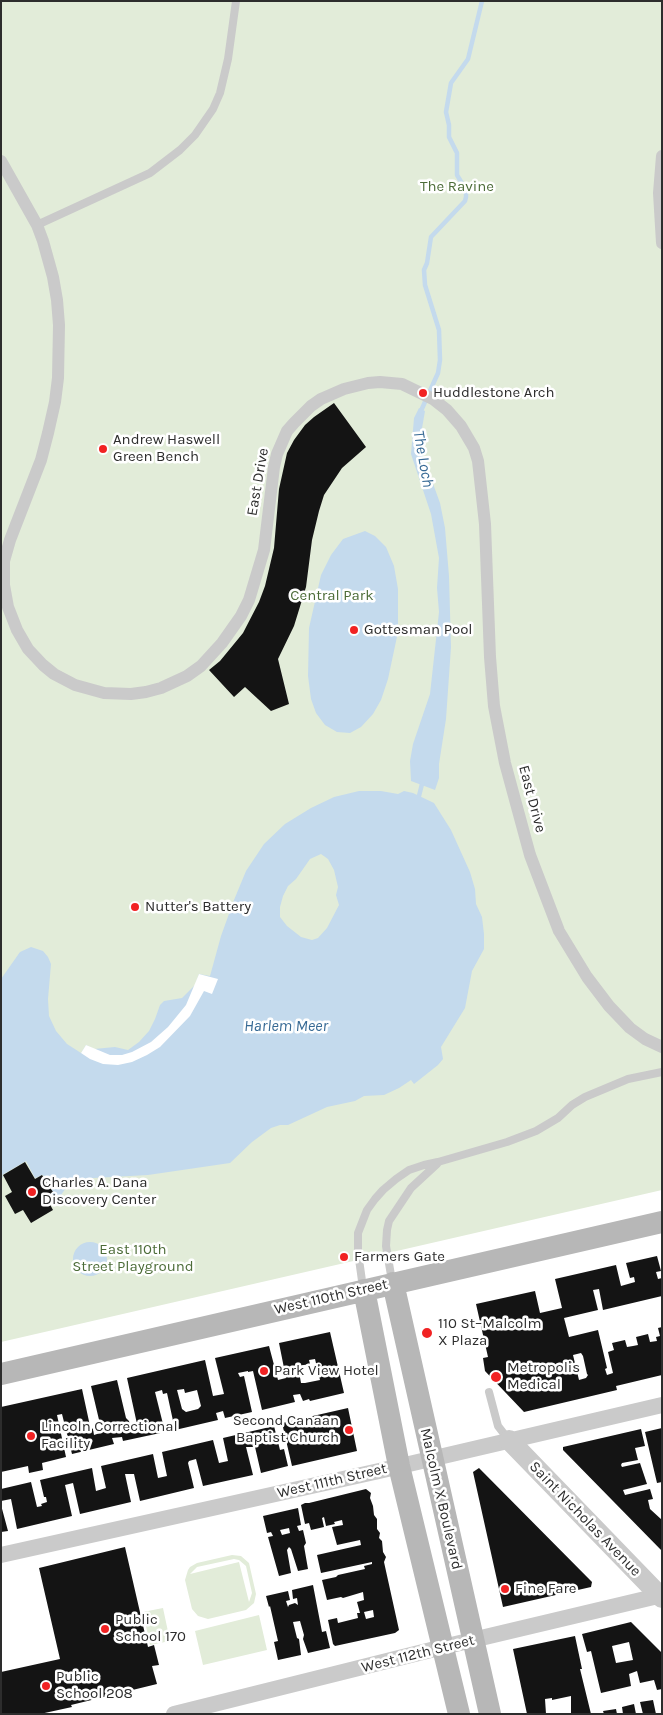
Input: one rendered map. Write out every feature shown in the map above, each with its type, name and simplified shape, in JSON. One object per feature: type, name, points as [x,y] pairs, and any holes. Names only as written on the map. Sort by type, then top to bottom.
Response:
[{"type":"main road","name":"West 110th Street","points":[[1,1374],[662,1222]]},
{"type":"main road","name":"Malcolm X Boulevard","points":[[393,1283],[490,1714]]},
{"type":"main road","points":[[364,1290],[399,1466],[459,1714]]},
{"type":"street","points":[[662,156],[659,193],[662,243]]},
{"type":"street","name":"East Drive","points":[[1,161],[37,226],[48,258],[57,300],[59,353],[55,402],[41,460],[6,551],[4,561],[4,585],[12,618],[16,630],[28,649],[43,666],[54,674],[70,683],[104,693],[131,694],[146,692],[167,686],[187,676],[201,666],[222,644],[241,616],[249,600],[264,550],[277,454],[290,427],[311,406],[344,389],[380,382],[402,384],[433,399],[447,410],[461,426],[474,448],[478,461],[483,490],[489,650],[494,706],[505,763],[530,855],[559,931],[587,977],[609,1006],[630,1028],[645,1039],[662,1047]]},
{"type":"street","name":"West 111th Street","points":[[1,1556],[662,1405]]},
{"type":"street","name":"Saint Nicholas Avenue","points":[[509,1440],[661,1596]]},
{"type":"street","name":"West 112th Street","points":[[174,1714],[443,1647],[661,1596]]},
{"type":"lane","points":[[37,226],[150,173],[180,150],[195,135],[213,110],[224,78],[236,1]]},
{"type":"lane","points":[[364,1290],[358,1242],[360,1228],[367,1210],[383,1190],[396,1179],[409,1170],[521,1137],[550,1123],[572,1105],[600,1090],[628,1079],[662,1072]]},
{"type":"lane","points":[[393,1283],[386,1246],[390,1220],[412,1188],[438,1162]]},
{"type":"lane","points":[[489,1392],[498,1426],[509,1440]]},
{"type":"green space","name":"Central Park","points":[[1,1],[662,1],[662,1190],[1,1342]]},
{"type":"green space","points":[[232,1555],[241,1556],[249,1563],[256,1594],[254,1603],[246,1610],[208,1619],[198,1616],[192,1609],[185,1580],[190,1567],[197,1563]],"holes":[[[234,1559],[239,1560],[246,1566],[252,1593],[249,1602],[239,1562],[190,1574],[197,1567]]]},
{"type":"green space","points":[[163,1608],[170,1641],[150,1645],[143,1612]]},
{"type":"green space","points":[[259,1615],[267,1650],[203,1665],[195,1631]]},
{"type":"water","points":[[419,408],[425,411],[420,440],[423,456],[440,503],[445,528],[449,576],[451,647],[446,719],[439,764],[439,778],[435,790],[411,781],[410,761],[413,744],[430,694],[439,612],[437,588],[439,558],[431,514],[411,454],[414,418]]},
{"type":"water","name":"Gottesman Pool","points":[[365,531],[375,536],[386,547],[394,566],[398,589],[398,632],[388,679],[381,700],[373,714],[361,727],[350,733],[337,732],[325,725],[316,713],[311,699],[308,676],[309,628],[321,575],[331,555],[343,539]]},
{"type":"water","name":"Harlem Meer","points":[[359,791],[381,791],[398,794],[404,791],[434,803],[451,830],[470,872],[475,889],[476,904],[482,917],[484,949],[472,971],[465,1008],[441,1047],[443,1059],[438,1065],[414,1084],[411,1080],[384,1095],[364,1096],[355,1101],[327,1107],[288,1125],[271,1128],[252,1142],[230,1163],[148,1175],[76,1179],[70,1182],[61,1195],[50,1203],[46,1197],[53,1192],[43,1175],[35,1178],[26,1161],[2,1175],[1,1179],[1,979],[20,952],[31,947],[43,951],[48,957],[51,964],[48,999],[49,1016],[56,1031],[67,1044],[81,1053],[86,1045],[94,1049],[115,1047],[128,1050],[149,1031],[160,1005],[164,1001],[182,998],[195,985],[199,974],[210,976],[221,936],[234,900],[246,871],[264,844],[285,824],[334,797]],"holes":[[[321,854],[328,859],[334,870],[338,887],[336,895],[339,905],[327,928],[318,938],[312,940],[301,937],[287,926],[280,917],[280,907],[288,886],[296,879],[310,859]]]},
{"type":"water","points":[[90,1242],[102,1247],[107,1259],[102,1271],[90,1276],[78,1271],[73,1259],[78,1247]]},
{"type":"pier","points":[[199,974],[218,979],[212,994],[204,991],[190,1016],[160,1047],[132,1062],[118,1065],[103,1064],[81,1053],[86,1045],[110,1055],[122,1055],[151,1042],[168,1027],[186,1005]]},
{"type":"building","points":[[334,403],[366,447],[342,468],[324,495],[312,540],[306,587],[294,626],[278,659],[289,704],[271,711],[245,687],[234,697],[209,670],[220,661],[243,633],[265,586],[274,548],[279,489],[287,453],[305,425]]},
{"type":"building","name":"Charles A. Dana Discovery Center","points":[[25,1162],[35,1179],[42,1175],[53,1192],[46,1197],[53,1210],[31,1223],[23,1210],[15,1214],[5,1196],[12,1192],[3,1175]]},
{"type":"building","points":[[657,1256],[661,1271],[656,1272],[658,1279],[662,1278],[662,1296],[603,1310],[599,1289],[593,1290],[598,1310],[564,1318],[569,1337],[598,1330],[607,1375],[613,1373],[608,1352],[614,1350],[612,1343],[625,1340],[627,1347],[638,1345],[636,1337],[648,1334],[650,1342],[657,1341],[656,1337],[660,1336],[658,1328],[662,1327],[662,1375],[616,1386],[617,1390],[524,1412],[485,1371],[483,1358],[488,1357],[476,1304],[535,1291],[540,1313],[562,1308],[555,1279],[616,1265],[621,1286],[635,1282],[634,1277],[630,1278],[626,1263]],"holes":[[[581,1353],[588,1375],[586,1378],[579,1380],[573,1355]]]},
{"type":"building","points":[[330,1332],[344,1393],[310,1401],[309,1399],[303,1401],[300,1394],[293,1395],[295,1402],[262,1410],[253,1371],[238,1373],[240,1377],[244,1376],[252,1412],[225,1418],[223,1411],[216,1413],[218,1420],[175,1430],[167,1393],[163,1394],[162,1390],[155,1392],[165,1432],[123,1441],[122,1437],[112,1438],[114,1444],[72,1454],[62,1414],[57,1415],[66,1457],[42,1463],[43,1470],[29,1473],[28,1466],[1,1472],[1,1407],[82,1389],[90,1426],[93,1429],[94,1435],[100,1433],[100,1424],[91,1386],[117,1380],[126,1418],[130,1426],[137,1424],[127,1378],[205,1360],[213,1396],[224,1394],[215,1358],[269,1346],[278,1380],[286,1378],[279,1343]],"holes":[[[315,1359],[320,1380],[301,1383],[298,1366],[310,1364],[309,1360]],[[184,1389],[185,1393],[197,1390],[201,1406],[198,1409],[186,1412],[182,1409],[177,1390]]]},
{"type":"building","points":[[348,1408],[357,1451],[292,1466],[282,1423]]},
{"type":"building","points":[[274,1426],[280,1450],[284,1449],[288,1466],[261,1473],[255,1447],[246,1447],[253,1475],[203,1486],[196,1459],[188,1463],[194,1488],[140,1501],[134,1474],[125,1474],[131,1502],[80,1514],[73,1483],[65,1485],[72,1516],[17,1529],[11,1499],[1,1501],[1,1489],[31,1482],[37,1507],[42,1506],[41,1504],[47,1502],[40,1480],[92,1468],[96,1491],[106,1488],[101,1466],[153,1454],[158,1478],[167,1476],[162,1452],[213,1440],[219,1463],[228,1461],[223,1438]]},
{"type":"building","points":[[662,1428],[662,1482],[657,1483],[645,1432]]},
{"type":"building","points":[[641,1429],[645,1446],[635,1448],[638,1460],[622,1463],[621,1465],[622,1467],[640,1463],[647,1484],[623,1490],[625,1495],[650,1489],[653,1499],[648,1500],[650,1509],[662,1520],[662,1551],[563,1450],[563,1447]]},
{"type":"building","points":[[479,1468],[592,1582],[591,1587],[503,1607],[473,1472]]},
{"type":"building","points":[[366,1489],[371,1493],[370,1498],[374,1515],[377,1519],[377,1529],[380,1533],[379,1538],[382,1541],[383,1552],[386,1557],[384,1562],[399,1630],[395,1633],[335,1646],[333,1644],[328,1620],[337,1618],[338,1623],[358,1618],[357,1613],[360,1613],[357,1602],[364,1600],[363,1592],[343,1598],[327,1600],[322,1580],[365,1569],[364,1566],[372,1564],[372,1562],[321,1573],[317,1555],[361,1545],[360,1540],[337,1545],[332,1527],[343,1525],[342,1520],[326,1526],[324,1517],[322,1518],[324,1527],[311,1530],[309,1523],[305,1524],[301,1505]],"holes":[[[373,1610],[374,1617],[366,1619],[364,1612]]]},
{"type":"building","points":[[1,1505],[8,1531],[1,1532]]},
{"type":"building","points":[[298,1508],[301,1525],[297,1526],[299,1531],[303,1530],[308,1569],[298,1571],[289,1547],[287,1550],[291,1573],[279,1576],[268,1537],[273,1536],[271,1532],[267,1533],[263,1516]],"holes":[[[289,1528],[290,1533],[282,1535],[280,1530]]]},
{"type":"building","points":[[125,1547],[148,1647],[154,1645],[159,1665],[152,1666],[157,1684],[40,1714],[1,1714],[1,1672],[60,1659],[39,1568]]},
{"type":"building","points":[[313,1585],[322,1632],[326,1631],[330,1648],[308,1653],[300,1621],[293,1622],[297,1638],[299,1639],[301,1655],[278,1660],[274,1642],[278,1641],[266,1596],[288,1591],[290,1600],[286,1601],[288,1607],[295,1603],[298,1605],[297,1598],[293,1599],[292,1590]]},
{"type":"building","points":[[631,1622],[662,1653],[662,1689],[657,1690],[654,1680],[640,1683],[637,1671],[629,1674],[631,1686],[601,1693],[591,1651],[587,1652],[582,1634]],"holes":[[[629,1642],[633,1660],[616,1663],[612,1646]]]},
{"type":"building","points":[[575,1636],[582,1669],[580,1669],[591,1714],[571,1714],[571,1696],[552,1700],[552,1698],[545,1699],[546,1714],[527,1714],[513,1649]]},
{"type":"building","points":[[653,1700],[656,1714],[643,1714],[640,1702]]},
{"type":"building","points":[[634,1704],[636,1714],[623,1714],[622,1707]]},
{"type":"building","points":[[616,1709],[617,1714],[604,1714],[603,1711]]},
{"type":"waterway","name":"The Loch","points":[[420,413],[438,373],[440,360],[439,330],[425,285],[424,270],[431,237],[465,201],[466,197],[466,190],[457,175],[457,153],[449,137],[446,112],[451,83],[468,59],[482,1]]},
{"type":"waterway","name":"The Loch","points":[[419,796],[423,780]]},
{"type":"place","name":"Huddlestone Arch","points":[[423,393]]},
{"type":"place","name":"Andrew Haswell Green Bench","points":[[103,449]]},
{"type":"place","name":"Gottesman Pool","points":[[354,630]]},
{"type":"place","name":"Nutter's Battery","points":[[135,907]]},
{"type":"place","name":"Charles A. Dana Discovery Center","points":[[32,1192]]},
{"type":"place","name":"Farmers Gate","points":[[344,1257]]},
{"type":"place","name":"110 St–Malcolm X Plaza","points":[[427,1333]]},
{"type":"place","name":"Park View Hotel","points":[[264,1371]]},
{"type":"place","name":"Metropolis Medical","points":[[496,1377]]},
{"type":"place","name":"Second Canaan Baptist Church","points":[[349,1430]]},
{"type":"place","name":"Lincoln Correctional Facility","points":[[31,1436]]},
{"type":"place","name":"Fine Fare","points":[[505,1589]]},
{"type":"place","name":"Public School 170","points":[[105,1629]]},
{"type":"place","name":"Public School 208","points":[[46,1686]]},
{"type":"park label","name":"The Ravine","points":[[457,187]]},
{"type":"park label","name":"East 110th Street Playground","points":[[133,1258]]}]
